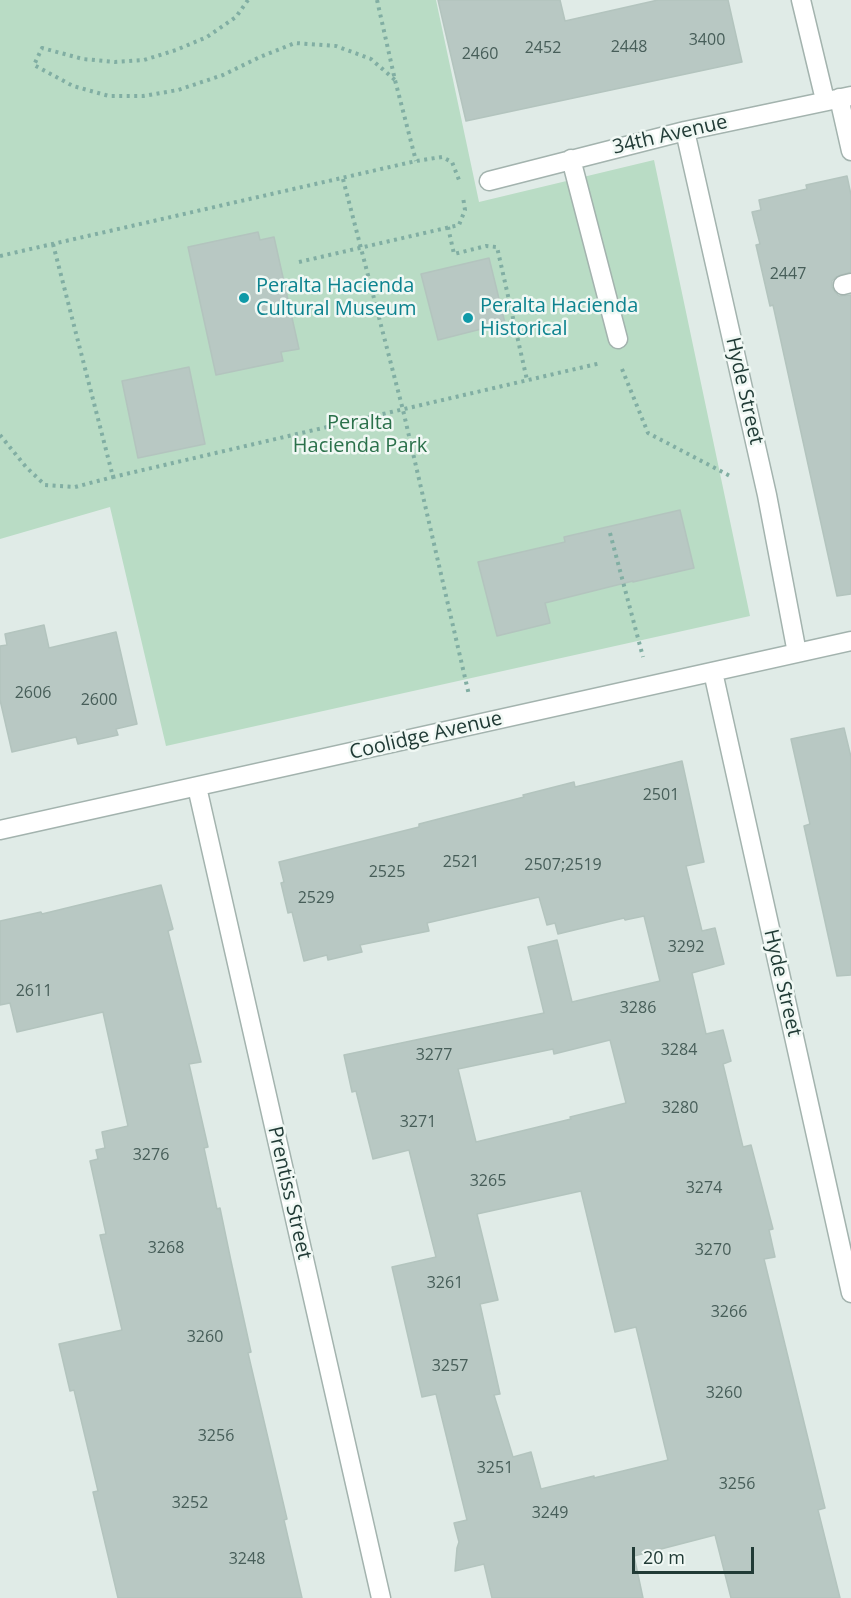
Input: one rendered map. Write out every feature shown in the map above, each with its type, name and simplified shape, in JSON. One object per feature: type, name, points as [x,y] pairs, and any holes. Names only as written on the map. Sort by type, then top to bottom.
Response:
[{"type":"street","points":[[801,0],[838,98],[851,152]]},
{"type":"street","name":"34th Avenue","points":[[489,181],[685,130],[838,98]]},
{"type":"street","name":"Hyde Street","points":[[685,130],[767,495],[797,653]]},
{"type":"street","points":[[572,159],[618,339]]},
{"type":"street","name":"Coolidge Avenue","points":[[0,830],[851,641]]},
{"type":"street","name":"Hyde Street","points":[[712,672],[851,1293]]},
{"type":"street","name":"Prentiss Street","points":[[197,787],[381,1598]]},
{"type":"path","points":[[248,0],[236,17],[207,37],[144,60],[116,62],[83,59],[42,48],[34,65],[73,86],[109,96],[143,96],[178,90],[214,78],[295,43],[336,46],[371,59],[395,80]]},
{"type":"path","points":[[377,0],[416,161]]},
{"type":"path","points":[[0,256],[416,161],[442,157],[452,162],[460,184],[465,210],[459,225],[299,262]]},
{"type":"path","points":[[343,178],[403,410],[476,725]]},
{"type":"path","points":[[460,184],[489,181]]},
{"type":"path","points":[[448,227],[454,254],[486,246],[496,247],[527,380]]},
{"type":"path","points":[[53,244],[114,477]]},
{"type":"path","points":[[618,359],[648,433],[767,495]]},
{"type":"path","points":[[0,435],[26,467],[45,485],[75,487],[607,361]]},
{"type":"path","points":[[610,533],[639,648],[653,686]]},
{"type":"green space","name":"Peralta Hacienda Park","points":[[0,0],[436,0],[479,202],[654,160],[750,616],[166,746],[110,507],[0,539]]},
{"type":"building","points":[[438,0],[560,0],[565,21],[658,0],[728,0],[742,62],[466,121]]},
{"type":"building","points":[[847,176],[851,195],[851,272],[836,277],[832,281],[832,287],[839,296],[851,295],[851,594],[837,596],[773,305],[770,306],[756,245],[760,244],[752,212],[761,210],[759,200],[807,189],[806,185]]},
{"type":"building","name":"Peralta Hacienda Cultural Museum","points":[[258,232],[260,240],[274,237],[299,349],[281,352],[283,361],[216,375],[188,247]]},
{"type":"building","points":[[489,258],[505,323],[438,340],[421,274]]},
{"type":"building","points":[[189,367],[205,444],[138,458],[122,381]]},
{"type":"building","points":[[680,510],[694,568],[545,603],[550,623],[497,636],[478,562],[565,542],[564,537]]},
{"type":"building","points":[[44,625],[49,648],[116,632],[137,724],[116,729],[118,735],[78,744],[76,737],[12,752],[0,700],[0,646],[7,645],[5,634]]},
{"type":"building","points":[[844,728],[851,757],[851,975],[837,976],[804,826],[810,824],[791,739]]},
{"type":"building","points":[[682,761],[704,862],[686,866],[702,931],[715,928],[724,964],[692,973],[706,1034],[723,1030],[731,1061],[723,1064],[743,1147],[751,1145],[773,1229],[769,1230],[775,1257],[764,1259],[825,1508],[818,1510],[840,1598],[731,1598],[715,1535],[634,1556],[643,1598],[492,1598],[484,1564],[455,1571],[459,1542],[454,1523],[467,1520],[436,1394],[422,1397],[392,1267],[436,1257],[409,1150],[373,1159],[356,1091],[352,1092],[344,1055],[544,1013],[528,947],[557,940],[572,1002],[660,981],[644,916],[625,920],[624,918],[558,934],[555,923],[547,925],[539,897],[427,923],[429,931],[360,945],[362,952],[328,960],[327,955],[304,961],[292,912],[288,913],[279,862],[419,827],[419,824],[574,782],[575,787]],"holes":[[[610,1040],[626,1103],[476,1142],[458,1069],[553,1049],[554,1054]],[[581,1191],[615,1332],[636,1327],[668,1460],[541,1489],[531,1452],[513,1457],[494,1395],[500,1394],[480,1304],[498,1300],[477,1214]]]},
{"type":"building","points":[[161,885],[173,929],[168,931],[201,1062],[189,1064],[208,1147],[204,1148],[217,1209],[220,1208],[251,1352],[248,1353],[287,1519],[284,1520],[302,1598],[118,1598],[93,1492],[98,1491],[74,1390],[70,1391],[59,1344],[122,1330],[100,1235],[106,1234],[90,1161],[98,1159],[96,1150],[105,1148],[102,1132],[128,1126],[103,1012],[17,1032],[10,1003],[0,1005],[0,921],[41,912],[42,914]]},
{"type":"place","name":"Peralta Hacienda Cultural Museum","points":[[244,298]]},
{"type":"place","name":"Peralta Hacienda Historical","points":[[468,318]]}]
